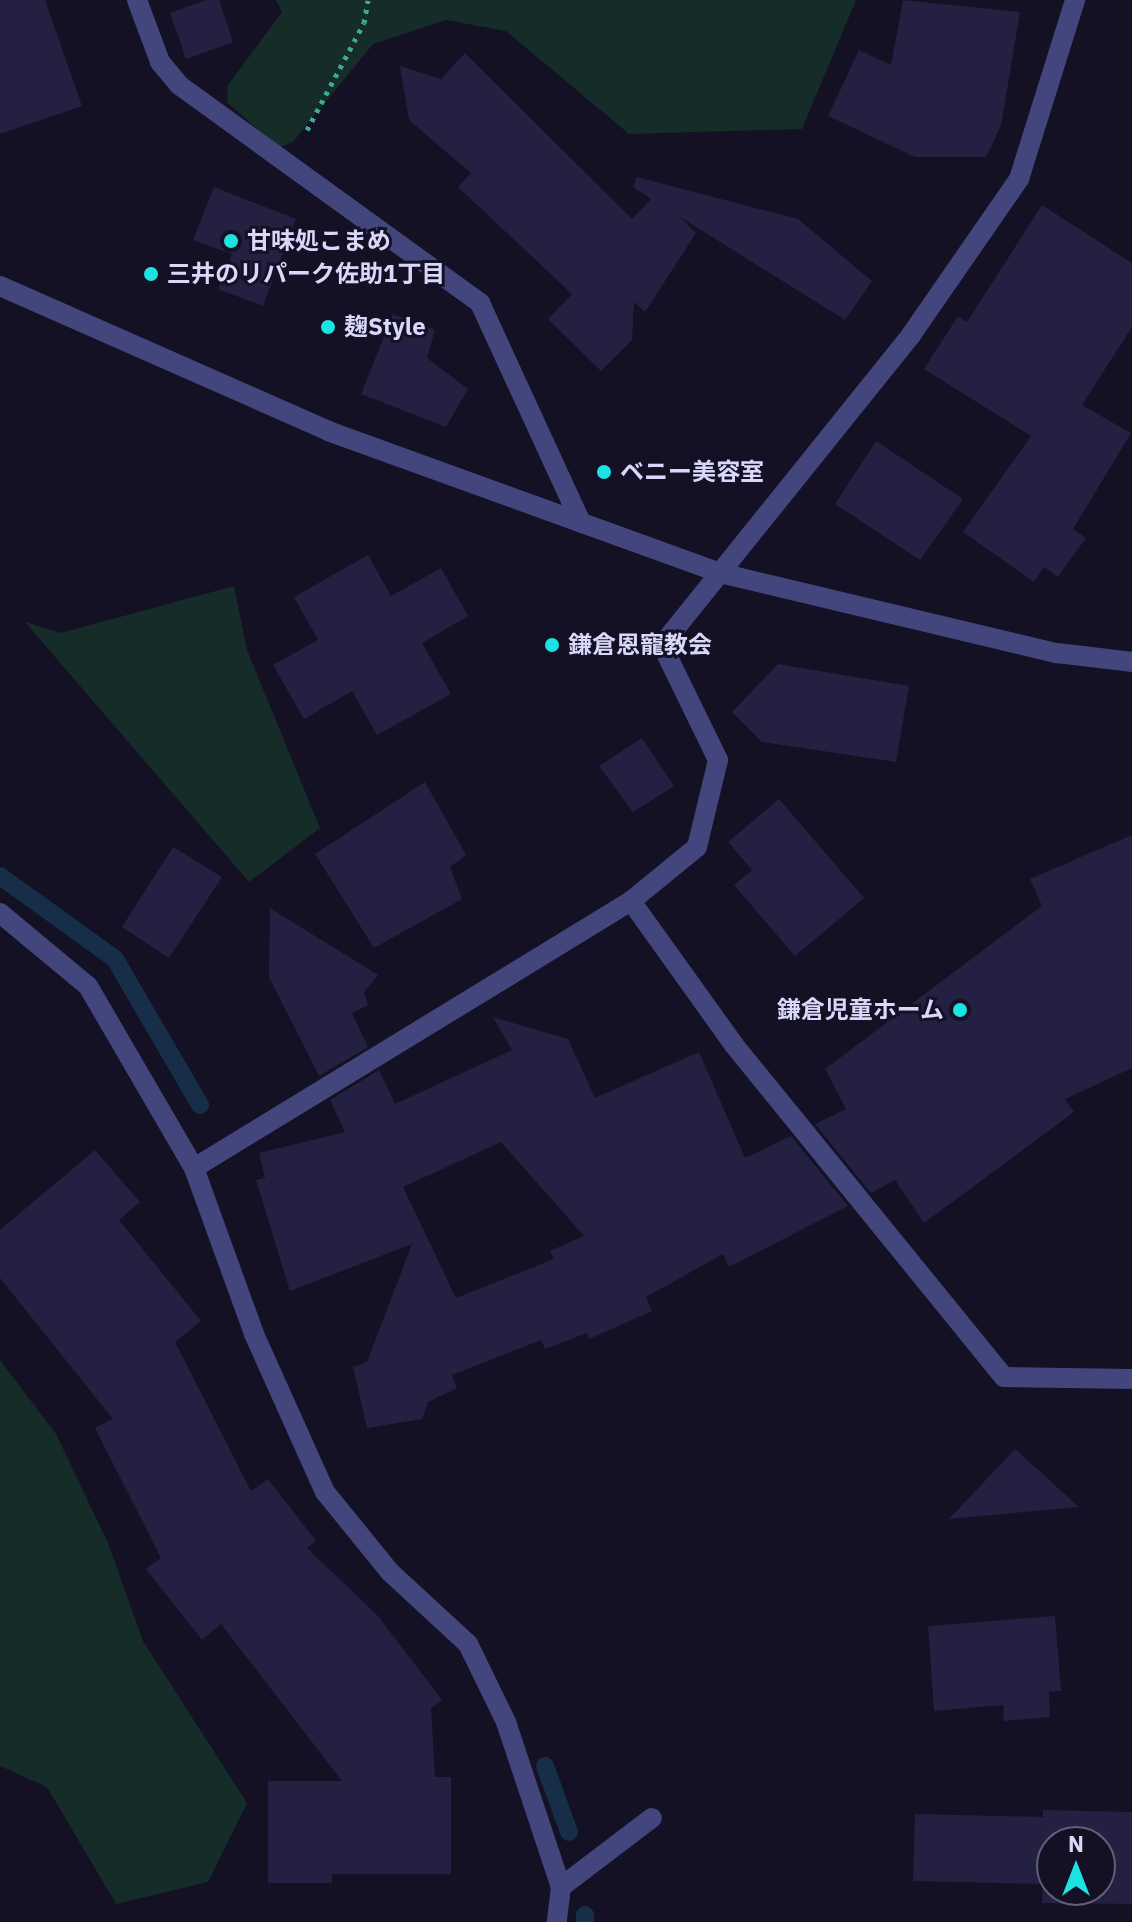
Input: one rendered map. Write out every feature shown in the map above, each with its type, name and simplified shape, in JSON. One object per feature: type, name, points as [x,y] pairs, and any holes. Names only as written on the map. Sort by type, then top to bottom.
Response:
[{"type":"street","points":[[137,0],[160,62],[179,85],[480,303],[581,523]]},
{"type":"street","points":[[194,1168],[631,901],[697,847],[718,760],[662,645],[911,335],[1019,179],[1075,0]]},
{"type":"street","points":[[0,286],[328,431],[720,573],[1057,653],[1132,662]]},
{"type":"street","points":[[631,901],[734,1045],[1004,1377],[1132,1379]]},
{"type":"street","points":[[0,913],[88,986],[194,1168],[254,1334],[325,1492],[390,1572],[468,1644],[506,1722],[561,1887],[557,1922]]},
{"type":"street","points":[[561,1887],[652,1818]]},
{"type":"path","points":[[288,162],[332,88],[368,0]]},
{"type":"green space","points":[[276,0],[856,0],[802,129],[629,134],[506,31],[446,20],[373,44],[293,142],[278,148],[227,102],[228,85],[282,12]]},
{"type":"green space","points":[[234,586],[247,650],[320,828],[249,882],[25,622],[61,633]]},
{"type":"green space","points":[[0,1360],[56,1434],[108,1543],[143,1641],[247,1803],[208,1882],[116,1904],[47,1787],[0,1766]]},
{"type":"building","points":[[0,0],[45,0],[82,106],[0,134]]},
{"type":"building","points":[[206,0],[219,0],[233,42],[186,59],[170,13]]},
{"type":"building","points":[[903,0],[1020,12],[1001,126],[986,157],[915,157],[828,116],[859,50],[891,65]]},
{"type":"building","points":[[465,53],[632,219],[651,199],[633,187],[637,177],[798,219],[872,281],[845,320],[680,217],[696,233],[645,312],[634,302],[632,340],[601,371],[548,319],[572,294],[458,187],[471,173],[409,120],[400,66],[441,79]]},
{"type":"building","points":[[214,187],[296,219],[263,306],[218,289],[232,254],[193,240]]},
{"type":"building","points":[[1042,205],[1132,263],[1132,327],[1082,405],[1131,433],[1073,529],[1086,538],[1058,577],[1044,567],[1034,582],[963,532],[1031,436],[924,369],[958,316],[967,322]]},
{"type":"building","points":[[393,314],[435,330],[427,358],[468,389],[446,427],[361,394]]},
{"type":"building","points":[[876,441],[963,499],[920,560],[835,504]]},
{"type":"building","points":[[368,555],[391,596],[441,568],[468,616],[422,643],[451,694],[377,735],[352,691],[304,719],[273,665],[318,640],[294,597]]},
{"type":"building","points":[[778,664],[909,686],[896,762],[762,742],[732,712]]},
{"type":"building","points":[[642,738],[674,786],[633,812],[599,766]]},
{"type":"building","points":[[425,782],[466,855],[450,867],[462,899],[374,948],[315,854]]},
{"type":"building","points":[[779,799],[864,898],[795,956],[734,885],[752,870],[728,842]]},
{"type":"building","name":"鎌倉児童ホーム","points":[[1132,835],[1132,1068],[1065,1099],[1074,1112],[924,1223],[895,1180],[871,1193],[815,1124],[846,1109],[825,1069],[1042,906],[1030,879]]},
{"type":"building","points":[[173,847],[222,877],[169,958],[122,927]]},
{"type":"building","points":[[270,908],[378,975],[364,992],[368,1005],[352,1013],[368,1047],[319,1076],[269,977]]},
{"type":"building","points":[[493,1017],[568,1039],[595,1098],[699,1052],[745,1158],[791,1136],[848,1206],[729,1267],[723,1254],[646,1297],[652,1311],[589,1339],[587,1333],[545,1349],[541,1340],[452,1375],[457,1388],[428,1402],[422,1419],[367,1428],[353,1367],[367,1362],[412,1244],[290,1291],[256,1180],[265,1178],[259,1153],[345,1132],[330,1100],[379,1070],[395,1104],[512,1050]],"holes":[[[501,1142],[584,1236],[550,1251],[554,1259],[456,1298],[403,1187]]]},
{"type":"building","points":[[95,1150],[140,1202],[119,1220],[201,1321],[175,1342],[251,1491],[268,1479],[316,1541],[307,1548],[378,1616],[442,1700],[431,1708],[435,1777],[451,1777],[451,1874],[332,1874],[332,1883],[268,1883],[268,1781],[342,1781],[221,1624],[202,1640],[146,1569],[161,1558],[95,1428],[113,1419],[0,1278],[0,1230]]},
{"type":"building","points":[[1015,1449],[1079,1507],[949,1519]]},
{"type":"building","points":[[1055,1616],[1061,1691],[1049,1692],[1050,1717],[1004,1721],[1003,1705],[934,1711],[928,1626]]},
{"type":"building","points":[[1043,1810],[1132,1812],[1132,1904],[1116,1904],[1116,1826],[1036,1826],[1036,1884],[913,1881],[915,1814],[1043,1817]]},
{"type":"waterway","points":[[0,876],[115,959],[200,1105]]},
{"type":"waterway","points":[[545,1766],[569,1832]]},
{"type":"waterway","points":[[585,1915],[585,1922]]},
{"type":"place","name":"甘味処こまめ","points":[[231,241]]},
{"type":"place","name":"三井のリパーク佐助1丁目","points":[[151,274]]},
{"type":"place","name":"麹Style","points":[[328,327]]},
{"type":"place","name":"ベニー美容室","points":[[604,472]]},
{"type":"place","name":"鎌倉恩寵教会","points":[[552,645]]},
{"type":"place","name":"鎌倉児童ホーム","points":[[960,1010]]}]
